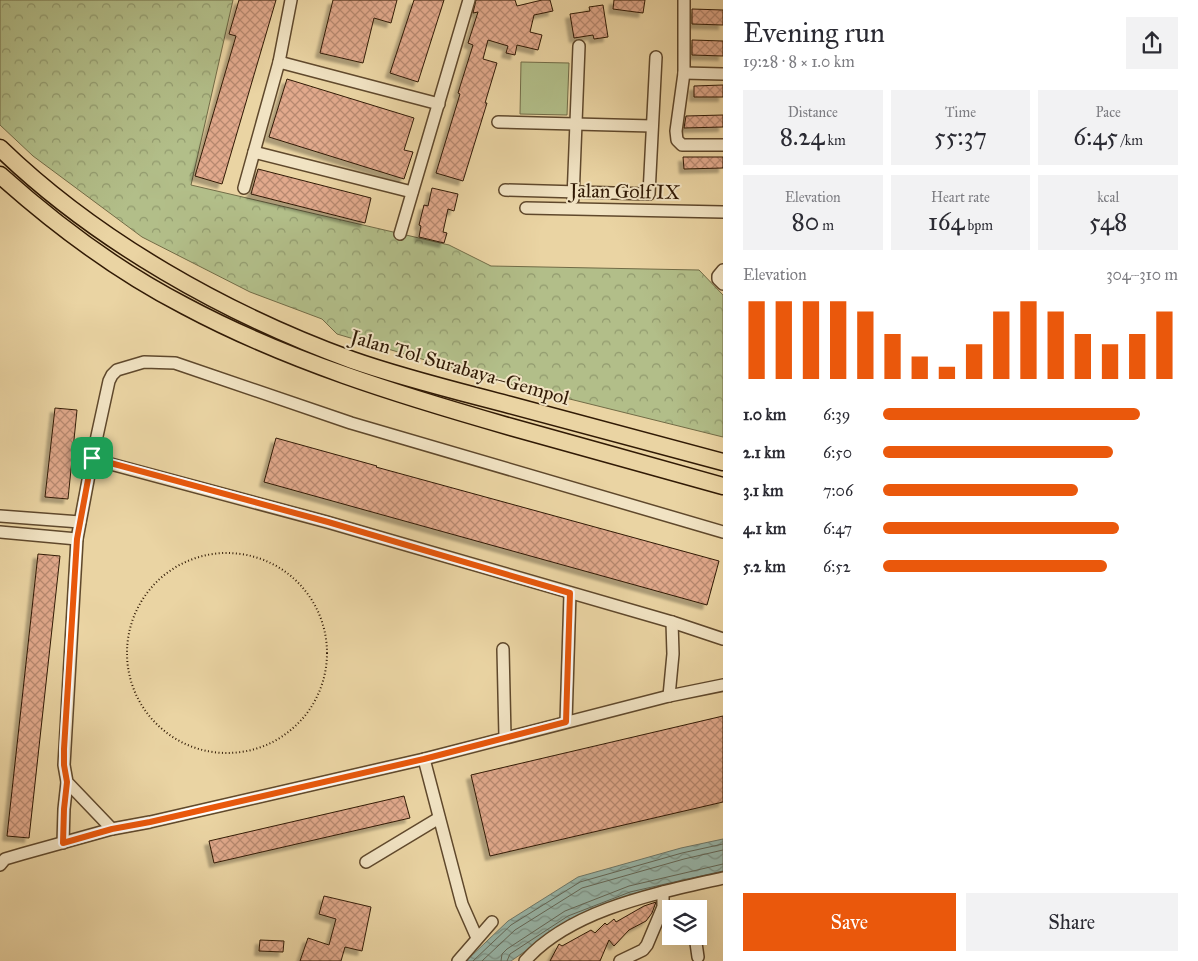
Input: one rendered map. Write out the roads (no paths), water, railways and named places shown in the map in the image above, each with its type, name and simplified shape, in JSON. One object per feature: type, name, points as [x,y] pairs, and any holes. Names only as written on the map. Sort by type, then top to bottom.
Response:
[{"type":"highway","name":"Jalan Tol Surabaya–Gempol","points":[[0,148],[51,195],[121,246],[203,292],[295,337],[352,360],[408,378],[723,462]]},
{"type":"highway","name":"Jalan Tol Surabaya–Gempol","points":[[0,174],[60,227],[110,262],[184,306],[296,357],[378,387],[440,406],[723,486]]},
{"type":"street","points":[[244,188],[278,62],[291,0]]},
{"type":"street","points":[[400,234],[469,0]]},
{"type":"street","points":[[684,0],[684,73],[676,131],[678,140],[682,145],[723,145]]},
{"type":"street","points":[[573,209],[579,46]]},
{"type":"street","points":[[505,190],[649,194],[656,57]]},
{"type":"street","points":[[278,62],[438,104]]},
{"type":"street","points":[[684,73],[723,74]]},
{"type":"street","points":[[498,122],[652,126]]},
{"type":"street","points":[[254,152],[412,192]]},
{"type":"street","name":"Jalan Golf IX","points":[[526,208],[723,212]]},
{"type":"street","points":[[723,270],[718,279],[723,284]]},
{"type":"street","points":[[63,843],[67,782],[64,765],[77,539],[108,381],[117,370],[144,362],[176,363],[351,423],[723,532]]},
{"type":"street","points":[[92,458],[328,522],[672,622],[723,639]]},
{"type":"street","points":[[0,516],[80,522]]},
{"type":"street","points":[[0,532],[77,539]]},
{"type":"street","points":[[566,722],[570,593]]},
{"type":"street","points":[[669,696],[673,654],[672,622]]},
{"type":"street","points":[[503,649],[506,737]]},
{"type":"street","points":[[0,865],[5,859],[112,829],[424,759],[669,696],[723,685]]},
{"type":"street","points":[[424,759],[462,904],[477,938]]},
{"type":"street","points":[[67,782],[112,829]]},
{"type":"street","points":[[366,862],[439,818]]},
{"type":"street","points":[[525,961],[553,936],[577,923],[629,901],[723,878]]},
{"type":"street","points":[[663,892],[665,900]]},
{"type":"street","points":[[620,961],[642,950],[647,945],[662,918]]},
{"type":"street","points":[[458,961],[492,922]]},
{"type":"street","points":[[696,945],[698,957]]},
{"type":"water","points":[[723,839],[723,875],[569,921],[511,961],[466,961],[508,921],[578,877],[681,848]]}]
